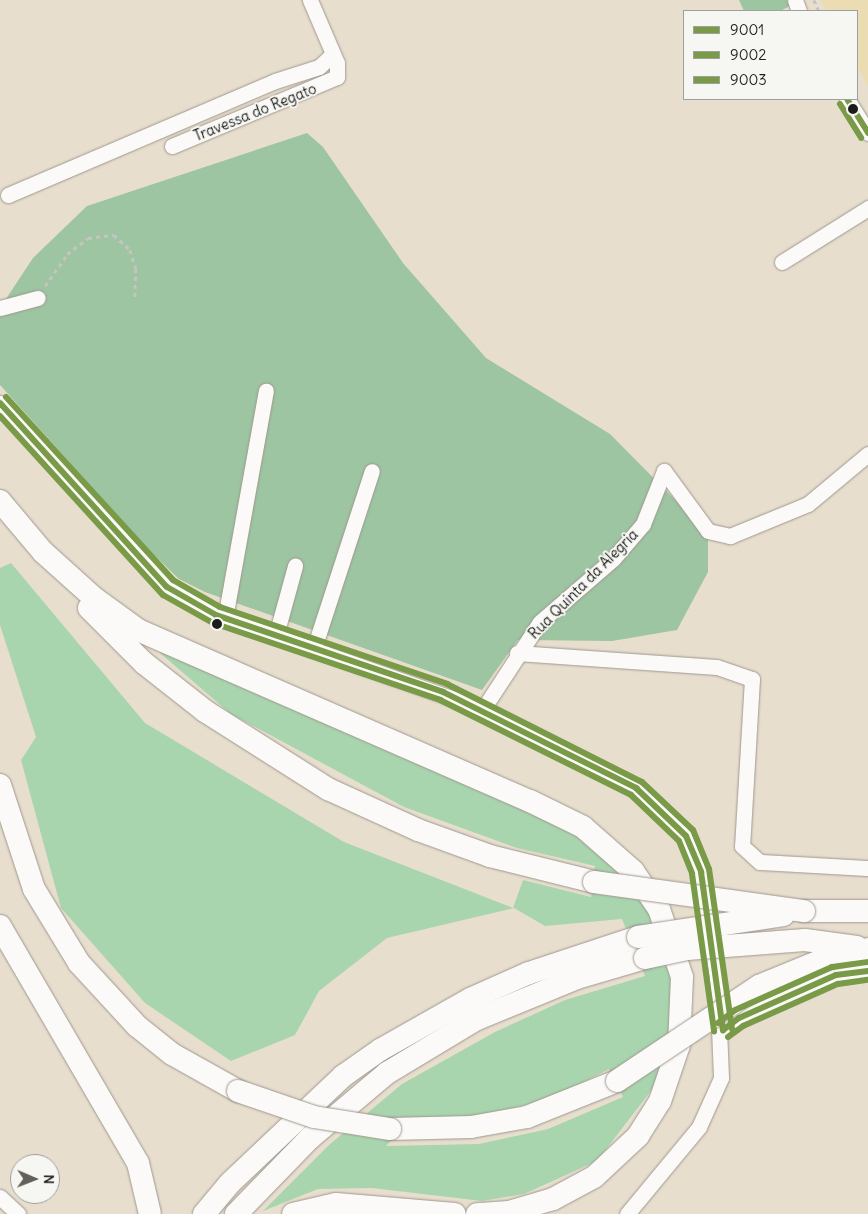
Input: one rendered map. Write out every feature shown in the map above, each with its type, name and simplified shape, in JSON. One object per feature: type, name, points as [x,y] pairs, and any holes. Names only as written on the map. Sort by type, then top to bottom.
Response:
[{"type":"highway","points":[[0,501],[43,552],[94,598],[138,630],[583,828],[634,871],[654,901],[671,938],[682,977],[683,1010],[679,1045],[660,1101],[638,1136],[594,1177],[552,1199],[509,1212],[478,1214]]},
{"type":"highway","points":[[43,552],[60,579],[144,662],[287,766],[418,830],[490,856],[594,882],[804,911],[868,911]]},
{"type":"highway","points":[[0,785],[34,890],[79,963],[137,1026],[172,1054],[238,1092],[314,1117],[390,1130],[471,1128],[527,1117],[617,1081],[759,986],[822,960],[868,948]]},
{"type":"highway","points":[[204,1214],[343,1076],[380,1050],[470,999],[529,973],[638,937],[804,911]]},
{"type":"highway","points":[[0,926],[138,1163],[150,1214]]},
{"type":"highway","points":[[236,1214],[310,1138],[388,1073],[477,1020],[577,978],[645,958],[687,949],[805,940],[868,948]]},
{"type":"highway","points":[[293,1214],[336,1204],[455,1214]]},
{"type":"street","points":[[8,196],[275,81],[319,67],[333,54],[310,0]]},
{"type":"street","name":"Travessa do Regato","points":[[172,146],[337,77],[333,54]]},
{"type":"street","points":[[848,100],[868,133]]},
{"type":"street","points":[[782,262],[868,208]]},
{"type":"street","points":[[0,308],[38,298]]},
{"type":"street","points":[[225,618],[266,391]]},
{"type":"street","points":[[0,403],[167,587],[225,618],[483,709],[636,788],[686,836],[701,872],[722,1030],[721,1078],[699,1127],[627,1214]]},
{"type":"street","name":"Rua Quinta da Alegria","points":[[483,709],[517,653],[540,622],[613,559],[643,524],[664,472],[708,531],[730,536],[808,504],[868,454]]},
{"type":"street","points":[[314,648],[372,471]]},
{"type":"street","points":[[276,635],[295,566]]},
{"type":"street","points":[[517,653],[717,667],[752,680],[742,846],[760,862],[868,868]]},
{"type":"street","points":[[722,1030],[739,1018],[836,975],[868,971]]},
{"type":"street","points":[[0,1197],[18,1214]]},
{"type":"path","points":[[38,298],[67,254],[88,238],[114,235],[130,250],[136,270],[135,299]]},
{"type":"green space","points":[[739,0],[802,0],[782,10],[744,10]]},
{"type":"green space","points":[[307,133],[323,147],[403,263],[486,358],[610,434],[708,533],[708,572],[677,630],[612,641],[518,640],[482,690],[205,592],[179,579],[148,549],[0,385],[0,308],[33,258],[87,206]]},
{"type":"green space","points":[[11,563],[145,723],[344,842],[513,908],[523,880],[591,897],[595,866],[517,848],[404,807],[231,714],[160,653],[167,651],[565,829],[608,858],[652,911],[671,975],[673,1009],[660,1079],[597,1161],[524,1194],[482,1201],[372,1188],[318,1189],[263,1211],[329,1145],[402,1084],[495,1032],[565,1000],[645,976],[622,919],[545,926],[514,908],[387,938],[319,991],[295,1035],[231,1061],[145,1003],[61,908],[21,760],[36,737],[0,625],[0,568]],"holes":[[[609,1069],[623,1097],[548,1129],[479,1144],[386,1146],[414,1117],[451,1119],[500,1112],[556,1096]]]},
{"type":"sand","points":[[821,0],[868,0],[868,86],[858,68],[858,10],[826,10]]},
{"type":"transit line","name":"9001","points":[[848,100],[868,133]]},
{"type":"transit line","name":"9002","points":[[840,104],[861,138]]},
{"type":"transit line","name":"9003","points":[[6,397],[173,580],[220,607],[447,684],[642,782],[693,830],[709,869],[732,1029]]},
{"type":"transit line","name":"9001","points":[[0,403],[167,587],[216,615],[443,692],[636,788],[686,836],[701,872],[723,1030]]},
{"type":"transit line","name":"9002","points":[[0,416],[163,595],[213,623],[440,700],[631,795],[679,841],[692,874],[714,1031]]},
{"type":"transit line","name":"9003","points":[[718,1023],[735,1010],[832,967],[867,962]]},
{"type":"transit line","name":"9001","points":[[723,1030],[739,1018],[836,975],[868,971]]},
{"type":"transit line","name":"9002","points":[[728,1037],[743,1026],[838,984],[868,980]]}]
